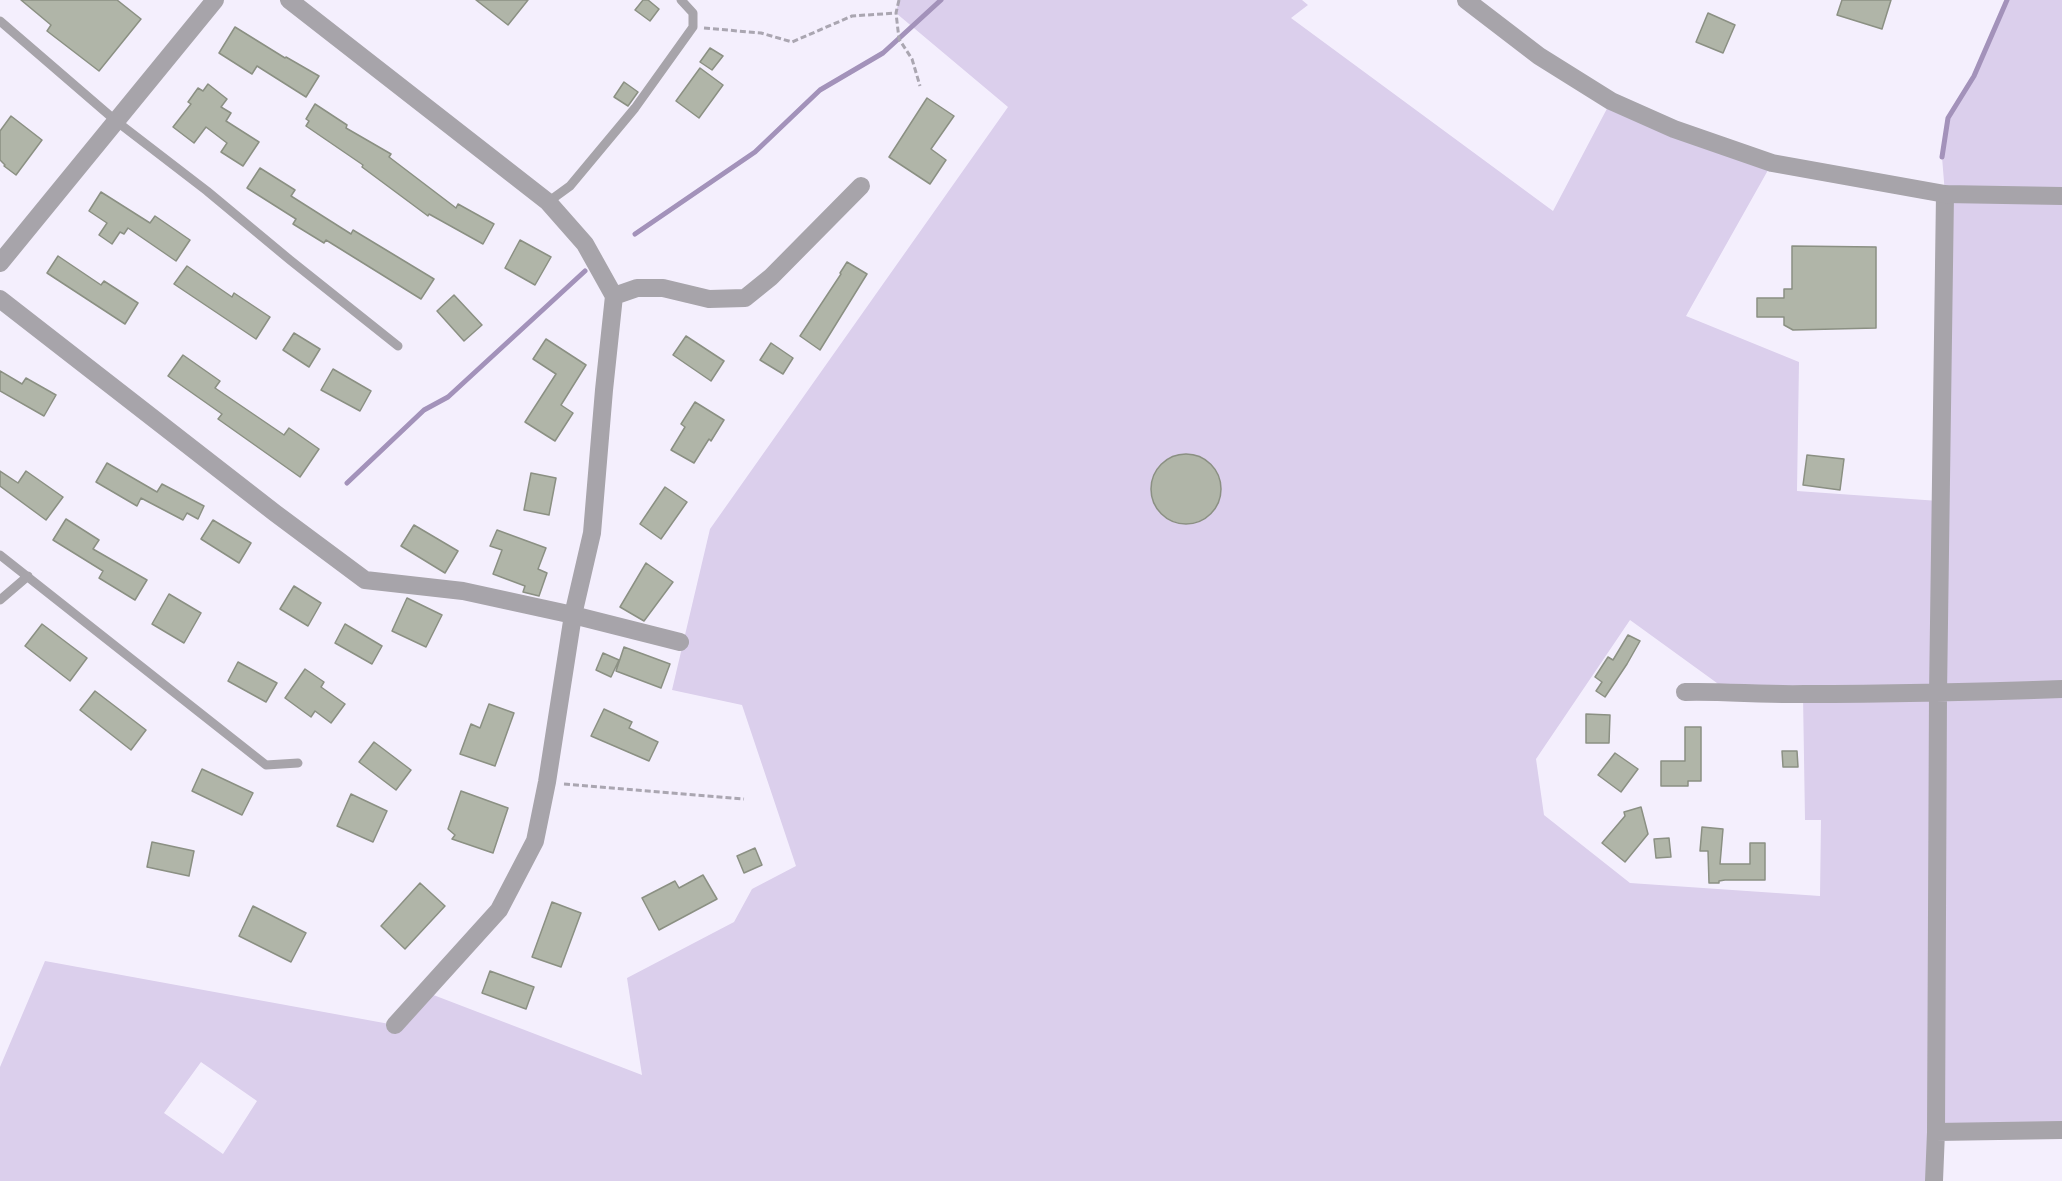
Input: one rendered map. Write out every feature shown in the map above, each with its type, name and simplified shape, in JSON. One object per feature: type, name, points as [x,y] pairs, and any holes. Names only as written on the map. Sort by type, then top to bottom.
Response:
[{"type":"street","points":[[0,263],[215,0]]},
{"type":"street","points":[[289,0],[548,202],[585,244],[614,296],[603,390],[592,533],[573,615],[547,782],[535,841],[498,910],[395,1025]]},
{"type":"street","points":[[1466,0],[1539,56],[1611,101],[1674,129],[1772,163],[1945,194],[2062,196]]},
{"type":"street","points":[[614,296],[637,288],[663,288],[710,299],[745,298],[771,277],[861,186]]},
{"type":"street","points":[[1934,1181],[1945,194]]},
{"type":"street","points":[[0,299],[365,580],[463,591],[573,615],[680,642]]},
{"type":"street","points":[[1685,692],[1938,694],[2062,689]]},
{"type":"street","points":[[1936,1131],[2062,1130]]},
{"type":"lane","points":[[548,202],[570,186],[635,108],[693,27],[693,14],[681,0]]},
{"type":"lane","points":[[0,21],[116,121],[207,191],[398,346]]},
{"type":"lane","points":[[0,555],[266,765],[298,763]]},
{"type":"lane","points":[[0,600],[28,576]]},
{"type":"path","points":[[899,0],[896,13],[899,39],[912,59],[921,86]]},
{"type":"path","points":[[693,27],[761,33],[792,42],[852,16],[896,13]]},
{"type":"path","points":[[547,782],[744,800]]},
{"type":"shaded area","points":[[899,0],[1302,0],[1308,5],[1291,18],[1553,211],[1611,101],[1772,163],[1686,316],[1799,362],[1797,491],[1939,501],[1945,194],[1942,157],[1948,118],[1974,76],[2007,0],[2062,0],[2062,1130],[1936,1132],[1934,1181],[0,1181],[0,1067],[45,961],[395,1025],[423,991],[642,1075],[627,978],[734,922],[752,889],[796,866],[742,705],[672,690],[710,529],[1008,107],[896,13]],"holes":[[[1630,620],[1728,691],[1803,695],[1805,820],[1821,820],[1820,896],[1630,883],[1544,815],[1536,759]],[[201,1062],[257,1101],[223,1154],[164,1113]]]},
{"type":"building","points":[[21,0],[117,0],[141,19],[99,71],[47,31],[51,25]]},
{"type":"building","points":[[476,0],[528,0],[508,25]]},
{"type":"building","points":[[643,0],[648,0],[659,9],[650,21],[635,10]]},
{"type":"building","points":[[1842,0],[1891,0],[1882,29],[1837,15]]},
{"type":"building","points":[[1708,13],[1735,25],[1723,53],[1696,42]]},
{"type":"building","points":[[235,27],[319,76],[306,97],[257,66],[252,74],[219,53]]},
{"type":"building","points":[[710,48],[723,56],[712,70],[700,62]]},
{"type":"building","points":[[700,68],[723,85],[699,118],[676,101]]},
{"type":"building","points":[[624,82],[638,92],[628,106],[614,97]]},
{"type":"building","points":[[208,84],[227,99],[221,107],[231,113],[226,121],[259,142],[243,166],[221,152],[227,143],[206,127],[194,143],[173,127],[191,104],[188,102],[198,88],[203,91]]},
{"type":"building","points":[[927,98],[954,116],[931,149],[946,160],[930,184],[889,157]]},
{"type":"building","points":[[315,104],[347,125],[346,128],[391,154],[389,157],[456,208],[458,204],[494,224],[483,244],[429,214],[428,216],[362,167],[363,165],[306,126],[309,121],[306,119]]},
{"type":"building","points":[[11,116],[42,140],[16,175],[0,160],[0,131]]},
{"type":"building","points":[[260,168],[295,190],[291,196],[351,234],[353,230],[434,279],[421,299],[326,240],[324,243],[293,224],[296,219],[247,188]]},
{"type":"building","points":[[101,192],[150,223],[155,216],[190,240],[176,261],[128,228],[124,234],[120,232],[112,244],[99,235],[107,223],[89,211]]},
{"type":"building","points":[[520,240],[551,257],[535,285],[505,268]]},
{"type":"building","points":[[1792,246],[1876,247],[1876,328],[1793,330],[1784,325],[1784,317],[1757,317],[1757,298],[1784,298],[1784,289],[1792,289]]},
{"type":"building","points":[[58,256],[101,285],[104,281],[138,303],[125,324],[47,273]]},
{"type":"building","points":[[847,262],[867,274],[820,350],[800,336]]},
{"type":"building","points":[[187,266],[232,297],[234,293],[270,317],[256,339],[174,284]]},
{"type":"building","points":[[454,295],[482,325],[464,341],[437,311]]},
{"type":"building","points":[[294,333],[320,349],[309,367],[283,350]]},
{"type":"building","points":[[686,336],[724,361],[711,381],[673,355]]},
{"type":"building","points":[[546,339],[586,365],[561,405],[573,413],[555,441],[525,422],[556,374],[533,359]]},
{"type":"building","points":[[771,343],[793,358],[783,374],[760,360]]},
{"type":"building","points":[[183,355],[220,381],[215,388],[284,435],[289,428],[319,449],[300,477],[218,419],[222,414],[168,376]]},
{"type":"building","points":[[333,369],[371,391],[360,411],[321,390]]},
{"type":"building","points":[[0,371],[22,384],[26,378],[56,395],[44,416],[0,391]]},
{"type":"building","points":[[695,402],[724,420],[694,463],[671,450],[685,427],[681,424]]},
{"type":"building","points":[[1179,454],[1193,454],[1206,460],[1215,469],[1221,482],[1219,502],[1211,514],[1193,524],[1179,524],[1166,518],[1157,509],[1151,496],[1151,482],[1157,469],[1166,460]]},
{"type":"building","points":[[1807,455],[1844,459],[1840,490],[1803,485]]},
{"type":"building","points":[[107,463],[157,492],[162,484],[204,506],[198,519],[187,513],[183,520],[141,498],[137,506],[96,482]]},
{"type":"building","points":[[0,471],[18,483],[26,471],[63,497],[46,520],[0,486]]},
{"type":"building","points":[[531,473],[556,478],[549,515],[524,510]]},
{"type":"building","points":[[665,487],[687,502],[661,539],[640,524]]},
{"type":"building","points":[[66,519],[99,540],[93,549],[147,580],[135,600],[99,578],[103,571],[53,540]]},
{"type":"building","points":[[213,520],[251,543],[239,563],[201,539]]},
{"type":"building","points":[[414,525],[458,551],[445,573],[401,546]]},
{"type":"building","points":[[497,530],[546,548],[538,569],[547,573],[539,596],[523,592],[525,586],[493,574],[502,550],[490,546]]},
{"type":"building","points":[[646,563],[673,582],[644,621],[620,607]]},
{"type":"building","points":[[294,586],[321,603],[308,626],[280,609]]},
{"type":"building","points":[[169,594],[201,613],[184,643],[152,624]]},
{"type":"building","points":[[407,598],[442,615],[426,647],[392,631]]},
{"type":"building","points":[[42,624],[87,658],[70,681],[25,646]]},
{"type":"building","points":[[345,624],[382,646],[372,664],[335,643]]},
{"type":"building","points":[[1628,635],[1640,641],[1605,697],[1596,691],[1602,682],[1595,677],[1608,657],[1613,660]]},
{"type":"building","points":[[624,647],[670,664],[661,688],[616,671]]},
{"type":"building","points":[[603,653],[619,660],[611,677],[596,670]]},
{"type":"building","points":[[238,662],[277,683],[266,702],[228,681]]},
{"type":"building","points":[[305,669],[324,682],[321,687],[345,704],[331,723],[315,711],[311,717],[285,698]]},
{"type":"building","points":[[95,691],[146,730],[131,750],[80,710]]},
{"type":"building","points":[[489,704],[514,713],[495,766],[460,754],[471,724],[480,728]]},
{"type":"building","points":[[604,709],[632,722],[629,728],[658,742],[649,761],[591,736]]},
{"type":"building","points":[[1586,714],[1610,715],[1609,743],[1586,743]]},
{"type":"building","points":[[1685,727],[1701,727],[1701,781],[1688,781],[1688,786],[1661,786],[1661,761],[1685,761]]},
{"type":"building","points":[[374,742],[411,770],[396,790],[359,762]]},
{"type":"building","points":[[1782,751],[1797,751],[1798,767],[1783,767]]},
{"type":"building","points":[[1615,753],[1638,769],[1621,792],[1598,775]]},
{"type":"building","points":[[202,769],[253,793],[242,815],[192,791]]},
{"type":"building","points":[[461,791],[508,808],[493,853],[452,839],[455,835],[448,829]]},
{"type":"building","points":[[351,794],[387,811],[373,842],[337,826]]},
{"type":"building","points":[[1641,807],[1648,834],[1625,862],[1602,843],[1625,816],[1624,812]]},
{"type":"building","points":[[1702,827],[1723,829],[1720,864],[1750,864],[1750,843],[1765,843],[1765,880],[1725,880],[1719,883],[1709,883],[1708,851],[1700,851]]},
{"type":"building","points":[[1669,838],[1671,857],[1656,858],[1654,839]]},
{"type":"building","points":[[152,842],[194,851],[189,876],[147,867]]},
{"type":"building","points":[[755,848],[762,865],[744,873],[737,856]]},
{"type":"building","points":[[703,875],[717,899],[659,930],[642,898],[675,881],[679,888]]},
{"type":"building","points":[[420,883],[445,906],[405,949],[381,926]]},
{"type":"building","points":[[552,902],[581,913],[561,967],[532,957]]},
{"type":"building","points":[[253,906],[306,933],[291,962],[239,936]]},
{"type":"building","points":[[490,971],[534,987],[526,1009],[482,993]]},
{"type":"waterway","points":[[635,234],[755,152],[820,90],[883,53],[941,0]]},
{"type":"waterway","points":[[1942,157],[1948,118],[1974,76],[2007,0]]},
{"type":"waterway","points":[[347,483],[424,410],[448,397],[585,271]]}]
